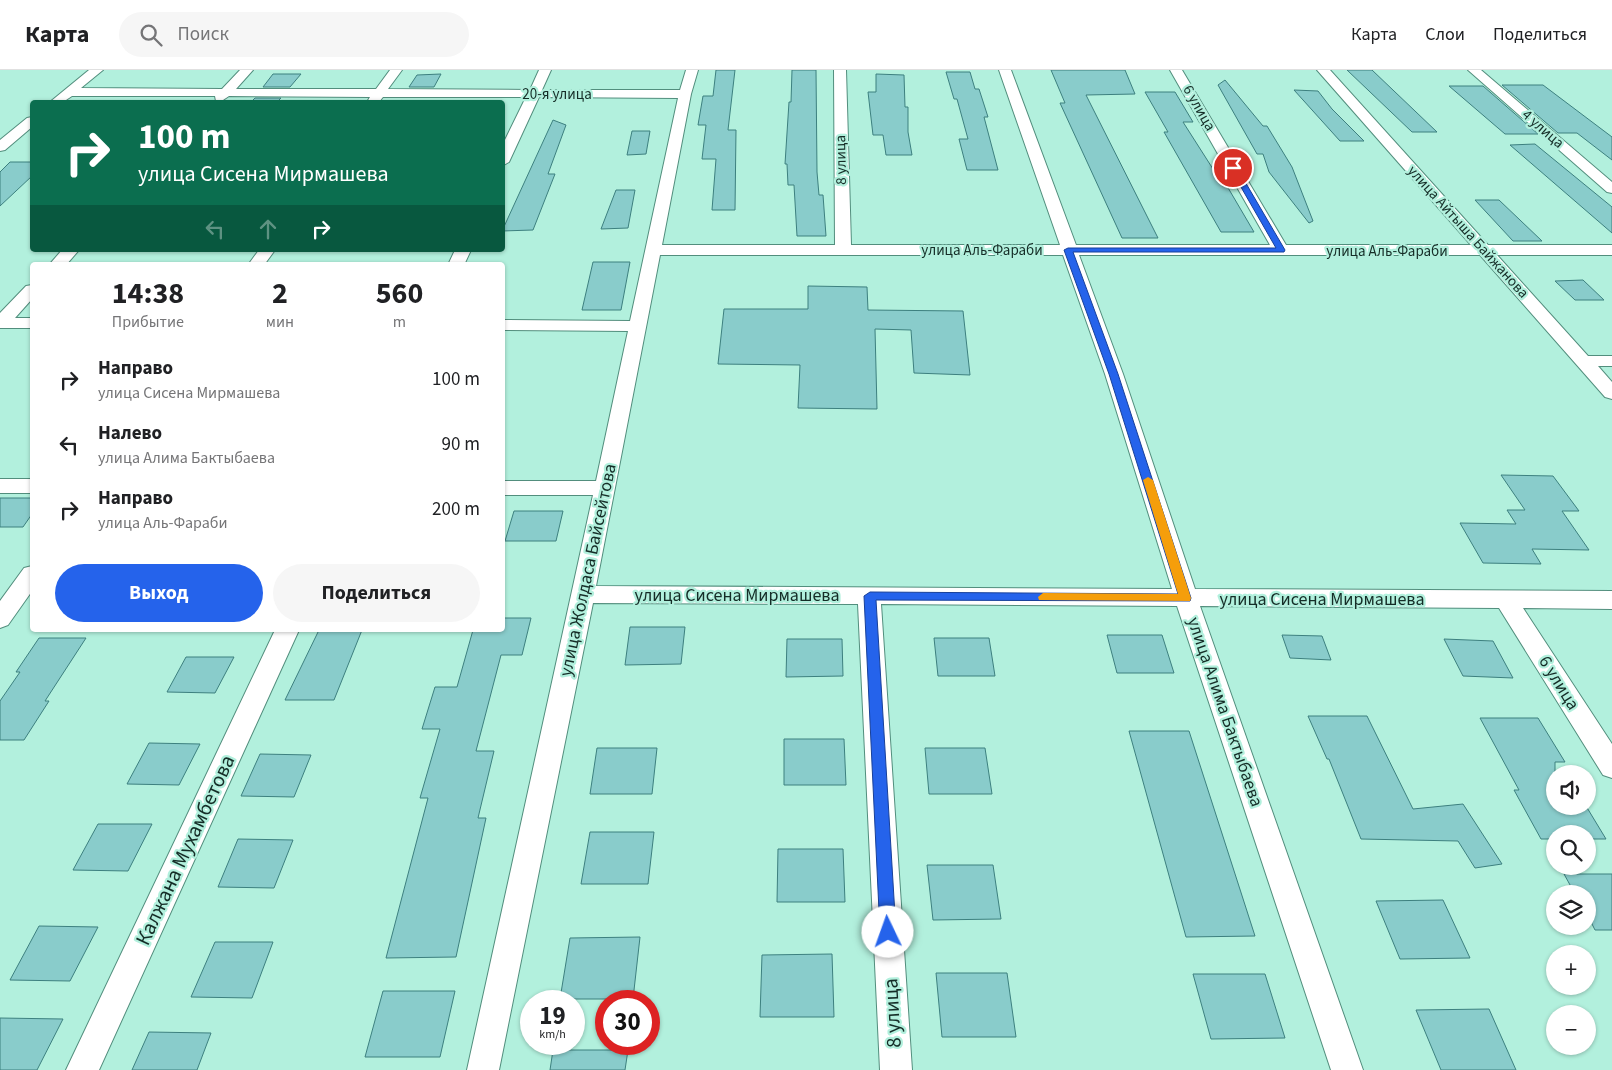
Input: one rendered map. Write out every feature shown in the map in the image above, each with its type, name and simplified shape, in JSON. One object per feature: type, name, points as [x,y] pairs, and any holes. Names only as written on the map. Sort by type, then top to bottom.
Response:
[{"type":"street","points":[[59,100],[97,70]]},
{"type":"street","points":[[217,100],[247,70]]},
{"type":"street","points":[[376,98],[396,70]]},
{"type":"street","points":[[505,156],[545,70]]},
{"type":"street","name":"улица Жолдаса Байсейтова","points":[[483,1070],[605,488],[684,94],[692,70]]},
{"type":"street","name":"8 улица","points":[[840,70],[843,250]]},
{"type":"street","name":"улица Алима Бактыбаева","points":[[1005,70],[1114,374],[1186,598],[1348,1070]]},
{"type":"street","name":"6 улица","points":[[1176,70],[1281,250]]},
{"type":"street","name":"улица Айтыша Байжанова","points":[[1323,70],[1612,393]]},
{"type":"street","name":"4 улица","points":[[1474,70],[1612,189]]},
{"type":"street","name":"20-я улица","points":[[69,92],[225,92],[376,98],[534,94],[684,94]]},
{"type":"street","points":[[0,147],[30,123]]},
{"type":"street","name":"улица Аль-Фараби","points":[[652,250],[1612,250]]},
{"type":"street","points":[[60,262],[69,252]]},
{"type":"street","points":[[0,323],[30,292]]},
{"type":"street","points":[[0,323],[30,323]]},
{"type":"street","points":[[505,325],[638,326]]},
{"type":"street","points":[[1584,361],[1612,361]]},
{"type":"street","points":[[0,486],[30,486]]},
{"type":"street","points":[[505,488],[605,488]]},
{"type":"street","points":[[0,619],[30,577]]},
{"type":"street","name":"улица Сисена Мирмашева","points":[[583,594],[1612,600]]},
{"type":"street","name":"8 улица","points":[[870,596],[896,1070]]},
{"type":"street","name":"6 улица","points":[[1506,600],[1612,767]]},
{"type":"street","name":"Калжана Мухамбетова","points":[[82,1070],[286,632]]},
{"type":"building","points":[[716,70],[735,70],[728,130],[736,130],[735,210],[712,210],[716,159],[702,159],[706,125],[698,125],[703,96],[713,96]]},
{"type":"building","points":[[792,70],[816,70],[817,172],[819,195],[823,195],[826,236],[797,236],[794,185],[788,185],[787,164],[785,164]]},
{"type":"building","points":[[1051,70],[1125,70],[1135,94],[1086,95],[1158,238],[1122,238],[1060,103],[1065,103]]},
{"type":"building","points":[[1347,70],[1372,70],[1437,132],[1412,132]]},
{"type":"building","points":[[946,72],[970,72],[975,89],[979,89],[988,117],[984,117],[998,170],[967,170],[959,139],[968,139],[957,99],[954,99]]},
{"type":"building","points":[[273,74],[301,74],[290,87],[263,87]]},
{"type":"building","points":[[441,74],[434,87],[409,87],[417,75]]},
{"type":"building","points":[[876,74],[904,75],[905,107],[908,107],[908,132],[912,155],[886,155],[883,135],[873,135],[868,92],[876,92]]},
{"type":"building","points":[[1225,80],[1263,126],[1267,126],[1292,167],[1313,221],[1309,223],[1269,172],[1263,154],[1257,154],[1218,85]]},
{"type":"building","points":[[1502,85],[1543,85],[1612,137],[1612,160],[1577,133],[1558,133]]},
{"type":"building","points":[[1449,86],[1483,86],[1538,134],[1505,134]]},
{"type":"building","points":[[1294,90],[1318,91],[1332,109],[1364,141],[1340,141]]},
{"type":"building","points":[[1145,92],[1175,92],[1193,122],[1183,122],[1213,169],[1217,169],[1254,232],[1221,232],[1164,132],[1168,132]]},
{"type":"building","points":[[255,98],[281,98],[279,100],[253,100]]},
{"type":"building","points":[[553,120],[566,125],[548,174],[555,174],[533,230],[505,231],[505,224]]},
{"type":"building","points":[[632,131],[650,131],[646,154],[627,155]]},
{"type":"building","points":[[1535,144],[1612,207],[1612,233],[1510,145]]},
{"type":"building","points":[[10,162],[30,162],[30,178],[0,206],[0,172]]},
{"type":"building","points":[[616,190],[635,190],[628,228],[601,229]]},
{"type":"building","points":[[1475,200],[1499,200],[1542,241],[1513,241]]},
{"type":"building","points":[[593,262],[630,262],[621,310],[582,310]]},
{"type":"building","points":[[1583,280],[1604,300],[1575,300],[1555,281]]},
{"type":"building","points":[[808,286],[867,287],[868,310],[963,311],[970,375],[914,373],[911,330],[875,329],[877,409],[798,408],[800,365],[718,364],[724,309],[808,309]]},
{"type":"building","points":[[1501,475],[1553,476],[1579,511],[1562,511],[1589,550],[1532,549],[1541,564],[1483,563],[1460,523],[1516,524],[1507,510],[1525,510]]},
{"type":"building","points":[[0,498],[30,498],[30,517],[23,527],[0,527]]},
{"type":"building","points":[[514,511],[563,511],[556,541],[505,541]]},
{"type":"building","points":[[505,618],[531,618],[522,655],[501,655],[476,751],[494,751],[478,818],[486,818],[456,957],[386,958],[428,798],[420,798],[440,729],[422,729],[435,687],[457,687],[472,632],[505,632]]},
{"type":"building","points":[[630,627],[685,627],[681,664],[625,665]]},
{"type":"building","points":[[318,632],[361,632],[334,700],[285,700]]},
{"type":"building","points":[[1107,635],[1162,635],[1174,673],[1117,673]]},
{"type":"building","points":[[1282,635],[1322,636],[1331,660],[1290,658]]},
{"type":"building","points":[[39,638],[86,638],[45,701],[49,701],[24,740],[0,740],[0,701],[20,672],[16,672]]},
{"type":"building","points":[[934,638],[989,638],[995,676],[938,676]]},
{"type":"building","points":[[787,639],[842,639],[843,676],[786,677]]},
{"type":"building","points":[[1444,639],[1493,641],[1513,678],[1463,676]]},
{"type":"building","points":[[186,657],[234,657],[215,693],[167,692]]},
{"type":"building","points":[[1308,716],[1367,716],[1413,809],[1463,804],[1502,864],[1475,868],[1458,841],[1361,839],[1329,759],[1327,759]]},
{"type":"building","points":[[1480,718],[1538,718],[1565,762],[1555,762],[1555,765],[1546,765],[1546,815],[1591,815],[1606,839],[1596,839],[1596,825],[1546,825],[1546,839],[1541,839],[1514,790],[1519,790]]},
{"type":"building","points":[[1129,731],[1189,731],[1255,936],[1186,937]]},
{"type":"building","points":[[784,739],[844,739],[846,785],[784,785]]},
{"type":"building","points":[[149,743],[200,744],[179,785],[127,784]]},
{"type":"building","points":[[597,748],[657,748],[652,794],[590,794]]},
{"type":"building","points":[[925,748],[985,748],[992,794],[929,794]]},
{"type":"building","points":[[260,754],[311,755],[294,797],[241,796]]},
{"type":"building","points":[[98,824],[152,824],[128,871],[73,870]]},
{"type":"building","points":[[590,832],[654,832],[648,884],[581,884]]},
{"type":"building","points":[[238,839],[293,840],[274,888],[218,887]]},
{"type":"building","points":[[778,849],[843,849],[845,902],[777,902]]},
{"type":"building","points":[[927,865],[993,865],[1001,919],[933,920]]},
{"type":"building","points":[[1612,874],[1612,930],[1596,930],[1596,885],[1570,885],[1565,875]]},
{"type":"building","points":[[1443,900],[1470,958],[1400,959],[1376,901]]},
{"type":"building","points":[[39,926],[98,927],[70,981],[10,980]]},
{"type":"building","points":[[640,937],[634,990],[595,990],[595,999],[585,999],[585,990],[561,990],[570,938]]},
{"type":"building","points":[[215,942],[273,942],[252,998],[191,997]]},
{"type":"building","points":[[832,954],[834,1017],[760,1017],[762,955]]},
{"type":"building","points":[[936,973],[1007,973],[1016,1037],[942,1037]]},
{"type":"building","points":[[1193,974],[1265,974],[1285,1038],[1211,1039]]},
{"type":"building","points":[[383,991],[455,991],[440,1057],[365,1057]]},
{"type":"building","points":[[1489,1009],[1516,1070],[1441,1070],[1416,1010]]},
{"type":"building","points":[[0,1018],[63,1019],[37,1070],[0,1070]]},
{"type":"building","points":[[149,1032],[211,1033],[197,1070],[132,1070]]},
{"type":"building","points":[[585,1050],[595,1050],[595,1055],[627,1055],[625,1070],[550,1070],[552,1055],[585,1055]]},
{"type":"slow traffic","points":[[1043,597],[1186,598],[1148,480]]},
{"type":"route","points":[[888,932],[870,596],[1186,598],[1114,374],[1068,250],[1281,250],[1233,168]]}]
